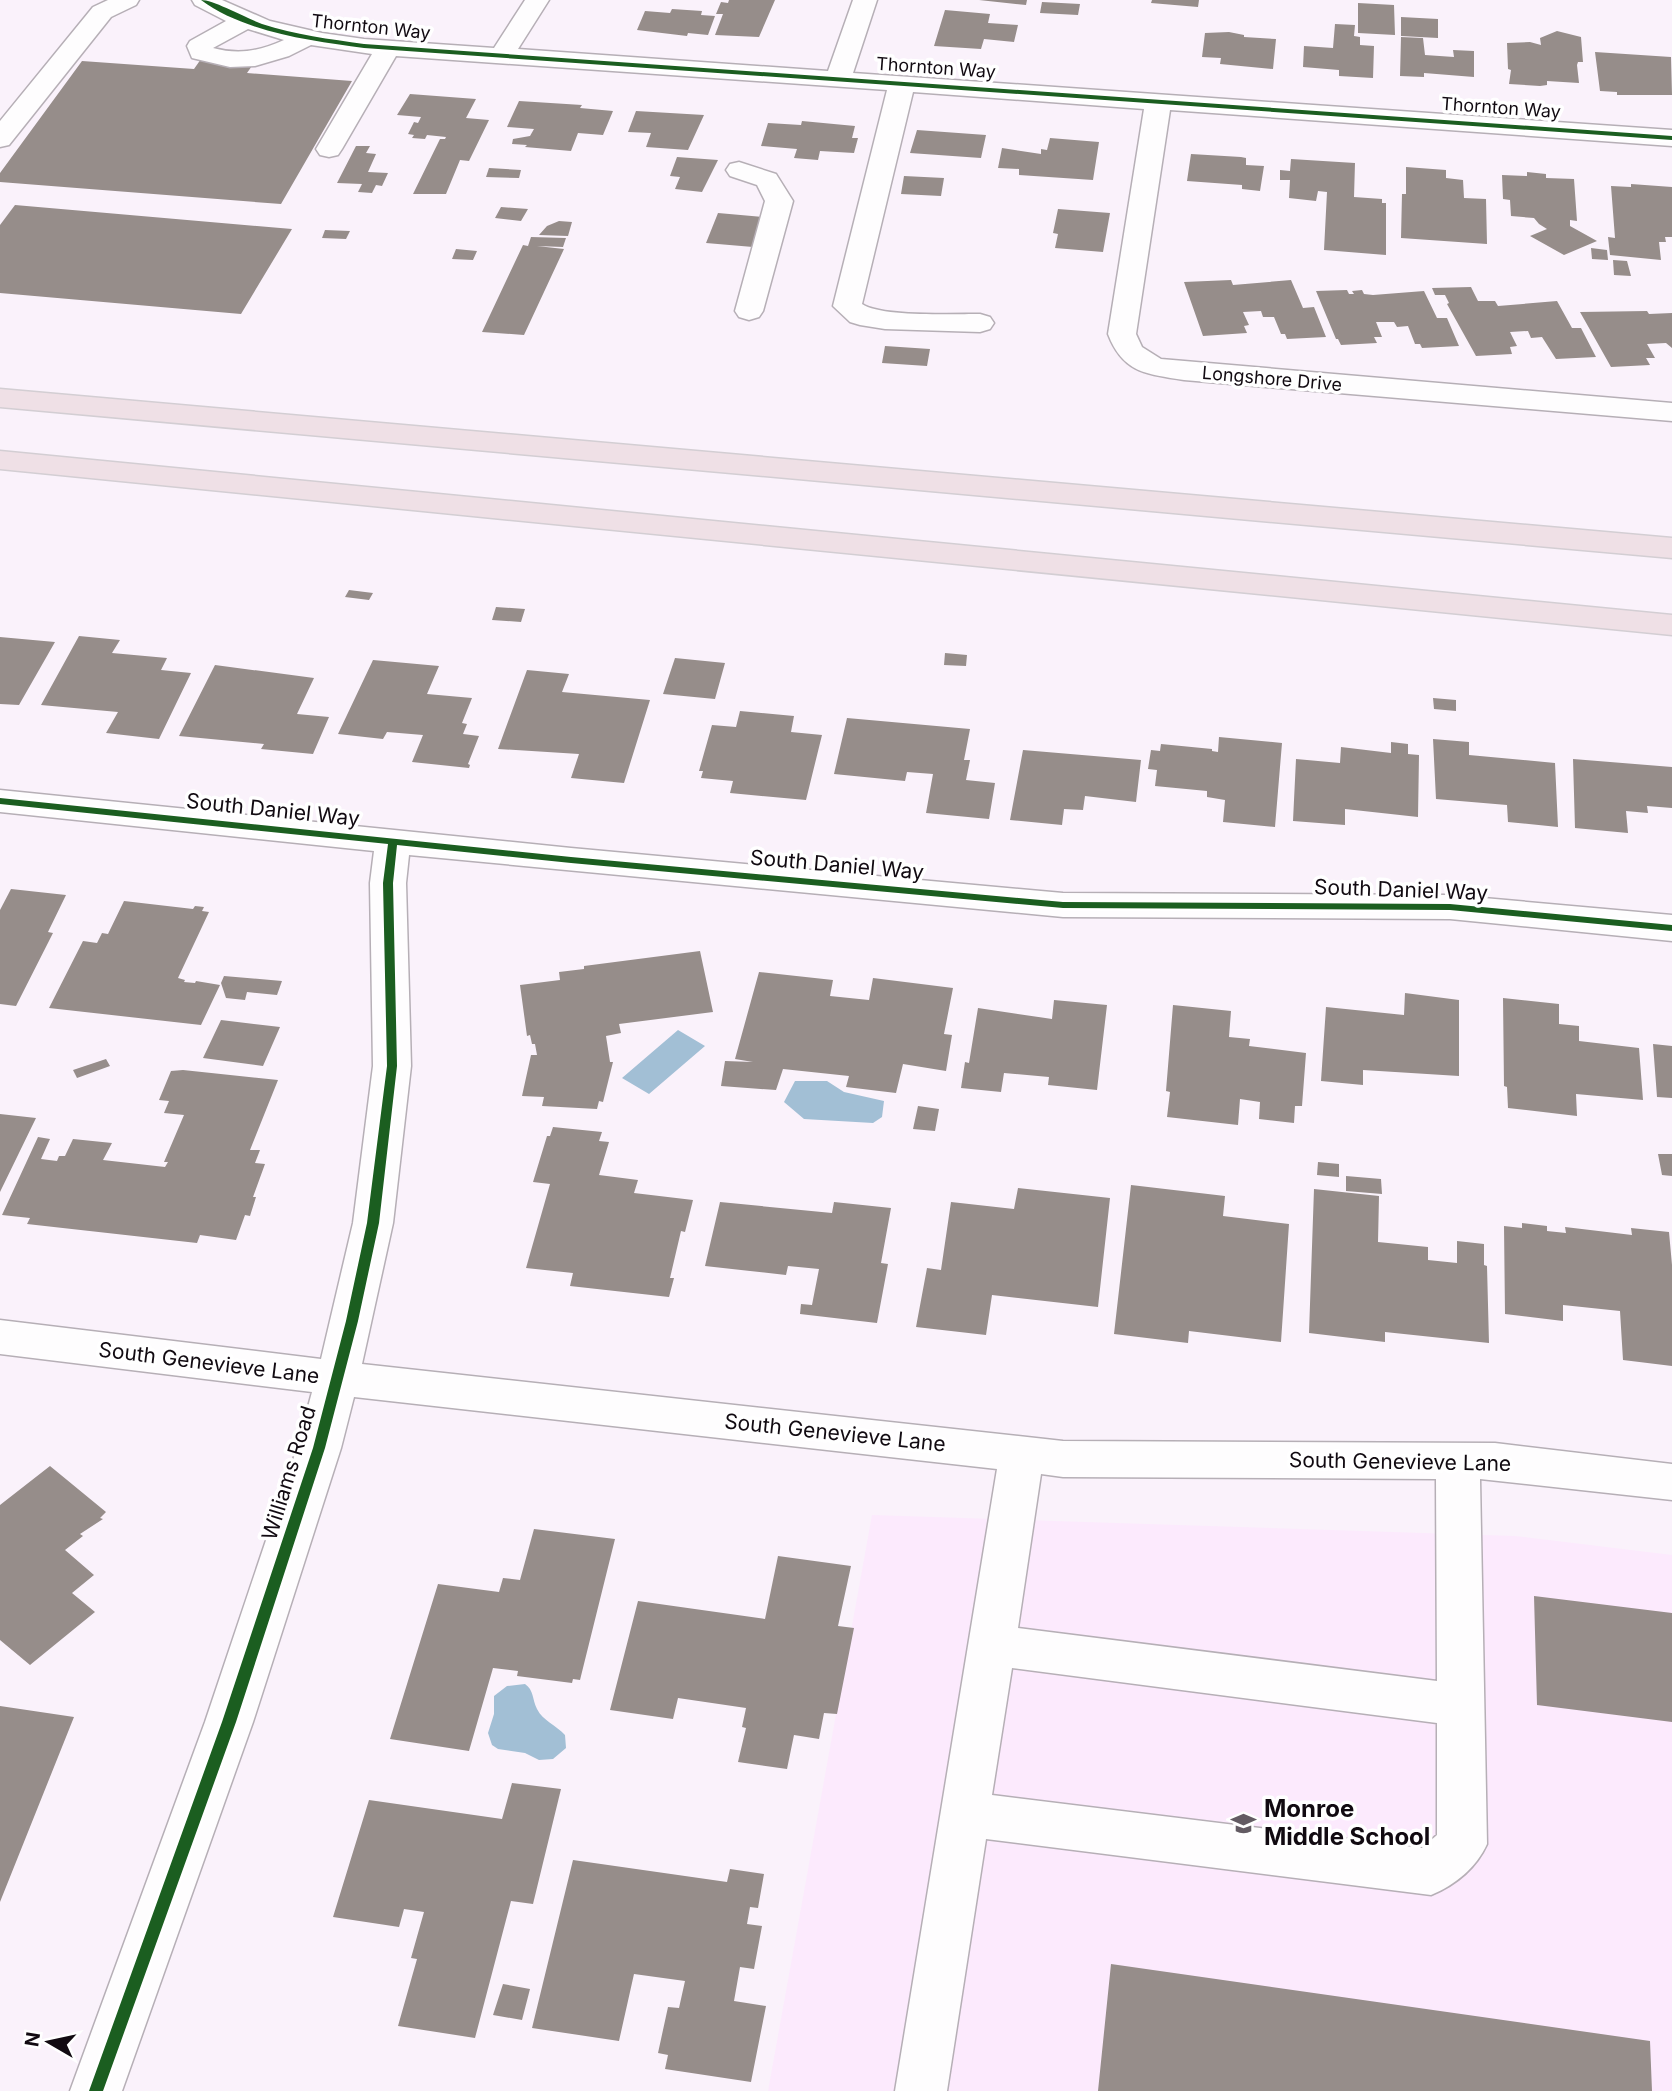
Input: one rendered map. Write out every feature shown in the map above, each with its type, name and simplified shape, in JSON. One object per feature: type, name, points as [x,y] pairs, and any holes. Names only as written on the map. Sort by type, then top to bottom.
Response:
[{"type":"highway","points":[[0,398],[1672,548]]},
{"type":"highway","points":[[0,460],[1672,625]]},
{"type":"street","points":[[0,139],[102,12],[127,0]]},
{"type":"street","name":"Thornton Way","points":[[204,0],[242,11],[306,38],[388,48],[1672,138]]},
{"type":"street","points":[[500,57],[537,0]]},
{"type":"street","points":[[838,79],[864,0]]},
{"type":"street","points":[[242,11],[198,46],[201,53],[222,57],[266,58],[306,38]]},
{"type":"street","points":[[329,149],[388,48]]},
{"type":"street","points":[[902,83],[847,306],[860,316],[885,320],[979,324]]},
{"type":"street","name":"Longshore Drive","points":[[1158,102],[1122,334],[1129,352],[1153,366],[1184,372],[1672,412]]},
{"type":"street","points":[[739,170],[767,180],[779,201],[749,311]]},
{"type":"street","name":"South Daniel Way","points":[[0,801],[1063,905],[1450,907],[1672,928]]},
{"type":"street","name":"Williams Road","points":[[96,2091],[229,1722],[318,1448],[352,1321],[373,1223],[391,1066],[388,883],[393,841]]},
{"type":"street","name":"South Genevieve Lane","points":[[0,1337],[337,1378],[1063,1459],[1495,1461],[1672,1482]]},
{"type":"street","points":[[921,2091],[1022,1454]]},
{"type":"street","points":[[964,1814],[1432,1871],[1462,1844],[1458,1460]]},
{"type":"street","points":[[991,1645],[1461,1704]]},
{"type":"shaded area","name":"Monroe Middle School","points":[[872,1515],[1515,1536],[1672,1555],[1672,2091],[768,2091]]},
{"type":"water","points":[[678,1030],[705,1046],[649,1094],[622,1078]]},
{"type":"water","points":[[795,1081],[827,1081],[844,1092],[884,1101],[882,1117],[873,1123],[804,1119],[784,1102]]},
{"type":"water","points":[[525,1684],[540,1713],[565,1735],[566,1748],[553,1759],[539,1760],[525,1753],[498,1749],[492,1745],[488,1733],[494,1714],[494,1696],[507,1686]]},
{"type":"building","points":[[729,0],[775,0],[759,37],[715,35],[723,14],[716,14],[721,2],[728,3]]},
{"type":"building","points":[[979,0],[1027,0],[1026,5]]},
{"type":"building","points":[[1152,0],[1199,0],[1198,7],[1151,3]]},
{"type":"building","points":[[1042,2],[1080,4],[1078,15],[1040,13]]},
{"type":"building","points":[[1358,3],[1394,5],[1395,35],[1358,33]]},
{"type":"building","points":[[672,9],[702,11],[701,15],[715,16],[708,35],[688,33],[687,36],[637,30],[645,11],[670,13]]},
{"type":"building","points":[[945,10],[990,14],[988,23],[1018,25],[1014,42],[984,39],[981,49],[934,46]]},
{"type":"building","points":[[1401,17],[1438,19],[1438,38],[1401,36]]},
{"type":"building","points":[[1335,24],[1355,25],[1354,36],[1360,37],[1360,45],[1374,46],[1373,78],[1339,76],[1339,70],[1303,67],[1304,46],[1333,48]]},
{"type":"building","points":[[1557,31],[1581,37],[1583,62],[1578,62],[1577,65],[1579,83],[1547,81],[1547,85],[1540,86],[1509,84],[1511,70],[1508,69],[1507,43],[1530,42],[1541,45],[1540,38]]},
{"type":"building","points":[[1229,32],[1244,37],[1276,39],[1273,69],[1220,64],[1221,58],[1202,57],[1205,33]]},
{"type":"building","points":[[1401,37],[1423,38],[1425,55],[1454,57],[1453,50],[1474,51],[1474,77],[1424,73],[1424,77],[1400,76]]},
{"type":"building","points":[[1595,52],[1671,57],[1672,95],[1617,95],[1617,92],[1600,91]]},
{"type":"building","points":[[201,59],[254,63],[247,73],[352,81],[281,204],[0,182],[0,173],[82,61],[194,69]]},
{"type":"building","points":[[410,94],[476,99],[466,118],[489,120],[469,161],[460,160],[446,194],[413,194],[440,139],[446,137],[427,135],[425,139],[412,138],[414,135],[408,134],[414,122],[418,123],[421,117],[397,115]]},
{"type":"building","points":[[519,101],[582,105],[580,108],[613,111],[603,135],[578,133],[571,151],[525,147],[527,145],[512,144],[513,139],[530,136],[534,129],[507,127]]},
{"type":"building","points":[[636,111],[704,115],[688,150],[646,147],[651,133],[628,132]]},
{"type":"building","points":[[802,121],[855,126],[852,138],[858,138],[854,153],[820,151],[818,160],[794,158],[797,149],[761,146],[768,123],[801,125]]},
{"type":"building","points":[[917,130],[986,135],[981,158],[910,153]]},
{"type":"building","points":[[1050,138],[1099,142],[1093,180],[1019,175],[1019,169],[998,168],[1002,148],[1041,154],[1041,149],[1047,150]]},
{"type":"building","points":[[356,146],[370,146],[366,153],[376,154],[368,172],[388,173],[382,186],[376,185],[372,193],[358,192],[362,184],[337,183]]},
{"type":"building","points":[[1191,154],[1241,157],[1246,158],[1246,165],[1264,166],[1260,191],[1242,189],[1242,185],[1187,181]]},
{"type":"building","points":[[677,157],[718,160],[702,192],[675,189],[680,177],[670,176]]},
{"type":"building","points":[[1291,159],[1355,163],[1354,197],[1382,199],[1382,203],[1386,203],[1386,255],[1324,250],[1327,192],[1318,191],[1316,201],[1289,198],[1290,180],[1280,180],[1280,170],[1290,171]]},
{"type":"building","points":[[1406,167],[1446,170],[1446,178],[1463,180],[1464,198],[1486,199],[1487,244],[1401,238]]},
{"type":"building","points":[[489,168],[521,170],[519,178],[486,177]]},
{"type":"building","points":[[1527,172],[1546,174],[1546,178],[1574,179],[1577,221],[1570,220],[1570,226],[1597,241],[1564,255],[1530,236],[1547,229],[1534,218],[1511,216],[1510,200],[1503,199],[1502,175],[1527,176]]},
{"type":"building","points":[[904,176],[944,178],[941,196],[901,194]]},
{"type":"building","points":[[1631,184],[1672,187],[1672,237],[1665,237],[1666,242],[1659,242],[1661,260],[1610,255],[1608,237],[1615,238],[1611,186],[1631,187]]},
{"type":"building","points":[[15,205],[292,229],[241,314],[0,293],[0,225]]},
{"type":"building","points":[[501,207],[528,209],[521,221],[495,218]]},
{"type":"building","points":[[1058,209],[1110,213],[1103,252],[1055,248],[1058,234],[1053,233]]},
{"type":"building","points":[[718,213],[763,217],[753,247],[706,243]]},
{"type":"building","points":[[559,221],[572,222],[568,236],[539,235],[547,226]]},
{"type":"building","points":[[325,230],[350,231],[346,239],[322,238]]},
{"type":"building","points":[[531,237],[566,238],[563,247],[537,246],[564,249],[524,335],[482,332],[523,245],[528,246]]},
{"type":"building","points":[[1591,248],[1607,250],[1608,260],[1592,259]]},
{"type":"building","points":[[456,249],[477,251],[473,260],[452,259]]},
{"type":"building","points":[[1613,260],[1627,261],[1631,276],[1614,275]]},
{"type":"building","points":[[1231,280],[1233,285],[1291,280],[1303,308],[1314,307],[1326,337],[1287,339],[1285,334],[1281,334],[1274,317],[1263,317],[1261,311],[1243,312],[1249,325],[1244,326],[1247,333],[1203,336],[1184,282]]},
{"type":"building","points":[[1471,287],[1478,301],[1495,301],[1498,306],[1557,301],[1572,328],[1581,328],[1596,357],[1556,359],[1542,337],[1531,338],[1528,331],[1510,332],[1517,346],[1510,347],[1512,354],[1476,356],[1447,304],[1449,303],[1445,295],[1435,295],[1432,288]]},
{"type":"building","points":[[1347,290],[1349,294],[1362,290],[1364,294],[1373,295],[1424,291],[1437,318],[1447,318],[1459,346],[1422,348],[1420,344],[1415,344],[1408,326],[1397,327],[1394,322],[1376,322],[1382,337],[1374,337],[1377,343],[1341,345],[1316,291]]},
{"type":"building","points":[[1647,311],[1649,314],[1672,313],[1672,348],[1666,343],[1647,344],[1655,358],[1646,358],[1650,365],[1611,367],[1580,312]]},
{"type":"building","points":[[885,346],[930,349],[927,366],[882,363]]},
{"type":"building","points":[[349,590],[373,593],[369,600],[345,597]]},
{"type":"building","points":[[496,607],[525,609],[521,622],[492,620]]},
{"type":"building","points":[[79,636],[120,640],[112,653],[167,658],[161,670],[191,673],[159,739],[106,733],[118,712],[41,705]]},
{"type":"building","points":[[0,637],[55,642],[19,705],[0,704]]},
{"type":"building","points":[[945,653],[967,655],[966,666],[944,665]]},
{"type":"building","points":[[675,658],[725,663],[715,699],[663,694]]},
{"type":"building","points":[[373,660],[439,666],[427,694],[472,698],[462,723],[467,724],[463,734],[479,736],[468,764],[469,768],[412,762],[423,735],[387,732],[383,739],[338,734]]},
{"type":"building","points":[[215,665],[314,678],[297,714],[329,717],[313,754],[261,749],[264,744],[179,736]]},
{"type":"building","points":[[527,670],[569,674],[562,692],[650,700],[624,783],[571,778],[579,754],[498,749]]},
{"type":"building","points":[[1433,698],[1456,700],[1456,711],[1434,709]]},
{"type":"building","points":[[740,711],[794,716],[791,732],[822,735],[806,800],[730,793],[733,781],[701,778],[703,771],[699,771],[712,725],[736,727]]},
{"type":"building","points":[[847,718],[970,729],[964,760],[970,760],[966,780],[995,783],[989,819],[926,813],[933,774],[907,772],[905,781],[834,774]]},
{"type":"building","points":[[1219,737],[1282,743],[1275,827],[1223,822],[1225,800],[1207,797],[1207,791],[1155,786],[1157,770],[1148,769],[1151,750],[1160,751],[1161,744],[1212,749],[1218,752]]},
{"type":"building","points":[[1433,739],[1469,742],[1469,755],[1555,763],[1558,827],[1508,822],[1507,805],[1436,799]]},
{"type":"building","points":[[1391,742],[1408,744],[1408,754],[1419,755],[1418,817],[1345,809],[1345,825],[1293,821],[1296,759],[1340,763],[1341,747],[1391,753]]},
{"type":"building","points":[[1023,750],[1141,760],[1136,802],[1085,796],[1083,810],[1064,809],[1062,825],[1010,820]]},
{"type":"building","points":[[1573,759],[1672,767],[1672,808],[1647,806],[1648,813],[1626,811],[1628,833],[1575,828]]},
{"type":"building","points":[[11,889],[66,895],[48,932],[53,933],[16,1006],[0,1004],[0,910]]},
{"type":"building","points":[[124,901],[193,909],[195,906],[204,907],[202,911],[209,912],[178,978],[185,980],[184,982],[220,985],[201,1025],[49,1008],[83,941],[97,943],[102,933],[108,934]]},
{"type":"building","points":[[700,951],[713,1012],[619,1024],[621,1033],[606,1036],[610,1062],[613,1062],[603,1102],[599,1101],[597,1109],[542,1106],[544,1097],[522,1096],[531,1055],[537,1055],[535,1044],[532,1044],[530,1035],[527,1036],[520,985],[560,980],[559,972],[584,969],[584,966]]},
{"type":"building","points":[[759,972],[833,980],[830,996],[869,1000],[873,978],[953,988],[944,1034],[952,1035],[946,1071],[903,1064],[896,1093],[846,1087],[849,1076],[783,1069],[776,1090],[721,1086],[725,1061],[753,1062],[735,1059]]},
{"type":"building","points":[[224,976],[282,981],[277,995],[247,992],[245,1000],[226,998],[221,983]]},
{"type":"building","points":[[1405,993],[1459,1000],[1459,1076],[1363,1070],[1363,1085],[1321,1081],[1326,1007],[1404,1015]]},
{"type":"building","points":[[1503,998],[1559,1004],[1559,1024],[1579,1026],[1579,1041],[1639,1048],[1643,1100],[1576,1094],[1577,1116],[1508,1108],[1507,1087],[1504,1086]]},
{"type":"building","points":[[1054,1000],[1107,1005],[1097,1090],[1048,1085],[1049,1077],[1004,1073],[1001,1092],[961,1088],[965,1062],[969,1063],[978,1008],[1052,1019]]},
{"type":"building","points":[[1173,1005],[1231,1011],[1229,1037],[1250,1039],[1249,1046],[1306,1053],[1302,1106],[1295,1106],[1294,1123],[1259,1119],[1260,1102],[1240,1099],[1238,1125],[1167,1117],[1170,1092],[1166,1091]]},
{"type":"building","points":[[221,1020],[280,1027],[263,1066],[203,1058]]},
{"type":"building","points":[[1653,1044],[1672,1046],[1672,1098],[1657,1097]]},
{"type":"building","points":[[106,1059],[110,1066],[77,1078],[73,1070]]},
{"type":"building","points":[[171,1071],[278,1080],[250,1150],[260,1150],[255,1163],[265,1164],[253,1197],[256,1197],[250,1216],[245,1215],[236,1240],[200,1235],[197,1243],[27,1224],[30,1218],[2,1215],[38,1137],[50,1139],[41,1159],[57,1161],[59,1156],[65,1156],[73,1139],[112,1143],[103,1160],[165,1167],[168,1162],[164,1162],[184,1115],[164,1113],[169,1101],[159,1100]]},
{"type":"building","points":[[918,1106],[939,1109],[935,1131],[913,1129]]},
{"type":"building","points":[[0,1114],[36,1118],[0,1192]]},
{"type":"building","points":[[553,1127],[602,1132],[599,1141],[609,1142],[599,1175],[638,1180],[634,1193],[693,1200],[685,1232],[681,1231],[670,1278],[674,1278],[669,1297],[570,1286],[573,1273],[526,1268],[550,1184],[533,1182],[547,1136],[550,1136]]},
{"type":"building","points":[[1658,1154],[1672,1154],[1672,1176],[1662,1175]]},
{"type":"building","points":[[1318,1162],[1339,1164],[1339,1177],[1317,1175]]},
{"type":"building","points":[[1346,1176],[1381,1179],[1382,1194],[1346,1191]]},
{"type":"building","points":[[1131,1185],[1225,1196],[1223,1216],[1289,1224],[1281,1342],[1189,1331],[1188,1343],[1114,1334]]},
{"type":"building","points":[[1018,1188],[1110,1198],[1098,1307],[992,1295],[986,1335],[916,1327],[927,1268],[941,1270],[951,1202],[1014,1209]]},
{"type":"building","points":[[1314,1189],[1379,1196],[1378,1242],[1428,1247],[1428,1260],[1457,1263],[1457,1241],[1484,1244],[1489,1343],[1385,1332],[1385,1342],[1309,1333]]},
{"type":"building","points":[[720,1202],[832,1213],[834,1202],[891,1208],[881,1263],[888,1264],[877,1323],[800,1314],[801,1304],[812,1305],[819,1269],[788,1266],[786,1275],[705,1266]]},
{"type":"building","points":[[1522,1223],[1547,1226],[1547,1231],[1566,1233],[1565,1227],[1632,1235],[1631,1228],[1669,1232],[1672,1265],[1672,1366],[1623,1360],[1620,1311],[1563,1305],[1563,1321],[1505,1314],[1504,1226],[1522,1228]]},
{"type":"building","points":[[50,1466],[106,1512],[100,1518],[103,1519],[80,1534],[83,1536],[65,1550],[94,1575],[72,1593],[95,1612],[30,1665],[0,1640],[0,1505]]},
{"type":"building","points":[[534,1529],[615,1539],[580,1680],[573,1679],[572,1683],[517,1676],[518,1671],[493,1668],[469,1751],[390,1739],[438,1584],[499,1592],[503,1578],[520,1580]]},
{"type":"building","points":[[778,1556],[851,1566],[838,1626],[854,1628],[837,1714],[824,1713],[819,1739],[794,1735],[787,1769],[738,1762],[746,1728],[742,1727],[746,1708],[678,1698],[673,1719],[610,1710],[638,1601],[765,1619]]},
{"type":"building","points":[[1534,1596],[1672,1613],[1672,1722],[1537,1705]]},
{"type":"building","points":[[0,1706],[74,1717],[0,1902]]},
{"type":"building","points":[[512,1783],[561,1789],[533,1904],[511,1901],[475,2038],[398,2026],[417,1959],[411,1958],[424,1912],[404,1909],[399,1927],[333,1917],[369,1800],[502,1819]]},
{"type":"building","points":[[573,1860],[727,1882],[730,1869],[764,1874],[758,1908],[750,1907],[747,1924],[762,1926],[754,1969],[740,1967],[734,2001],[766,2006],[751,2082],[665,2069],[668,2055],[658,2053],[668,2007],[679,2008],[685,1981],[634,1974],[619,2041],[532,2028]]},
{"type":"building","points":[[1111,1964],[1650,2041],[1652,2091],[1098,2091]]},
{"type":"building","points":[[503,1984],[530,1989],[522,2020],[493,2015]]},
{"type":"cycle path","points":[[204,0],[242,19],[281,32],[364,46],[1672,138]]},
{"type":"cycle path","points":[[0,801],[571,860],[1063,905],[1450,907],[1672,928]]},
{"type":"cycle path","points":[[96,2091],[229,1722],[319,1448],[352,1321],[373,1223],[392,1066],[388,883],[393,841]]},
{"type":"place","name":"Monroe Middle School","points":[[1244,1823]]}]
